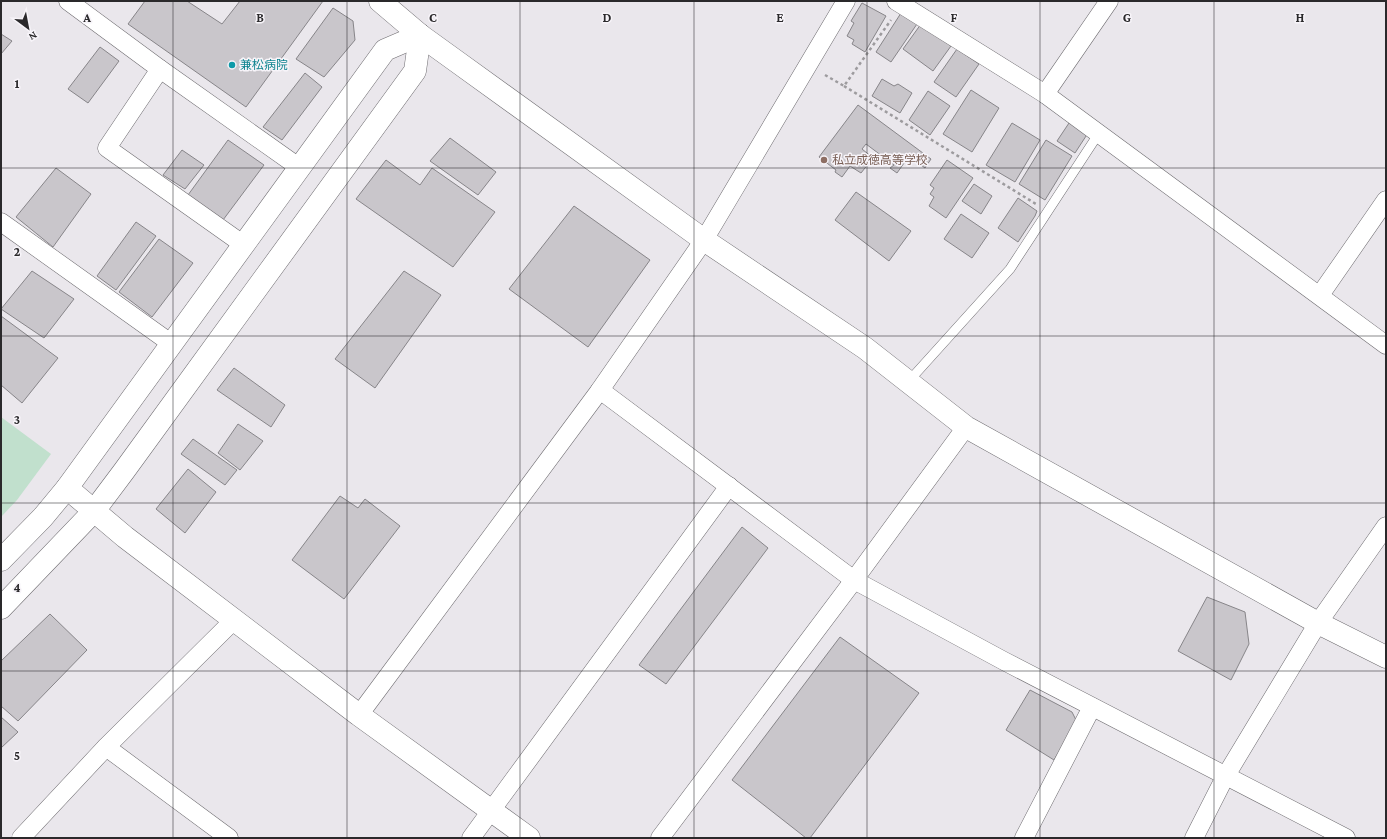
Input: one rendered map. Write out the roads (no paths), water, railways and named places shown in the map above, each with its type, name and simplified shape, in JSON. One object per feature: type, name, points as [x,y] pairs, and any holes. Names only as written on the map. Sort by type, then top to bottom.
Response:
[{"type":"street","points":[[68,1],[160,69],[300,168]]},
{"type":"street","points":[[380,1],[420,35],[704,240],[866,348],[966,427],[1318,623],[1386,657]]},
{"type":"street","points":[[359,715],[600,390],[704,240],[846,1]]},
{"type":"street","points":[[1045,94],[1109,1]]},
{"type":"street","points":[[899,3],[1045,94],[1386,345]]},
{"type":"street","points":[[1,560],[43,516],[67,488],[385,50],[420,35]]},
{"type":"street","points":[[1,608],[94,511],[415,71],[420,35]]},
{"type":"street","points":[[160,69],[107,148],[244,245]]},
{"type":"street","points":[[1320,295],[1386,200]]},
{"type":"street","points":[[1,222],[172,344]]},
{"type":"street","points":[[600,390],[854,580],[1225,777],[1346,838]]},
{"type":"street","points":[[660,838],[854,580],[966,427]]},
{"type":"street","points":[[470,838],[729,486]]},
{"type":"street","points":[[67,488],[125,536],[359,715],[529,838]]},
{"type":"street","points":[[1194,838],[1225,777],[1318,623],[1386,526]]},
{"type":"street","points":[[21,838],[106,747],[235,619]]},
{"type":"street","points":[[1024,838],[1092,707]]},
{"type":"street","points":[[106,747],[229,838]]},
{"type":"lane","points":[[908,382],[1010,269],[1099,133]]},
{"type":"place","name":"兼松病院","points":[[232,65]]},
{"type":"place","name":"私立成徳高等学校","points":[[824,160]]}]
